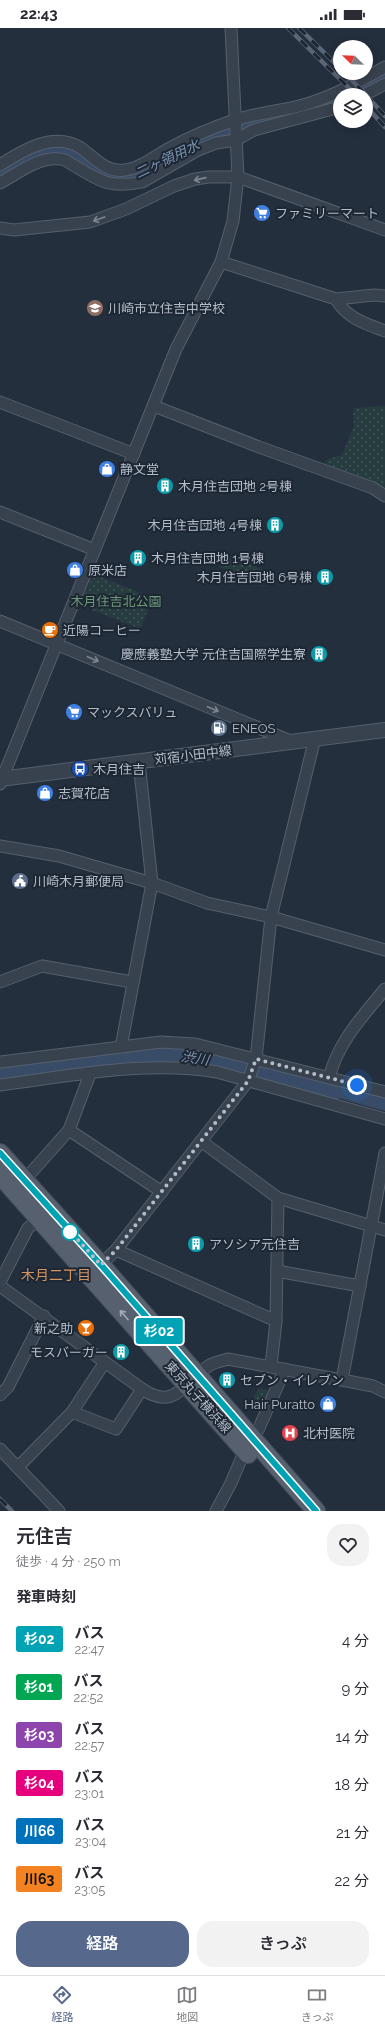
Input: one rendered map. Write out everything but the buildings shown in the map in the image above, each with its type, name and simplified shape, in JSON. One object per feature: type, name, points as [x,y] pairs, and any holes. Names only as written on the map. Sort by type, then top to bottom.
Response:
[{"type":"main road","name":"東京丸子横浜線","points":[[0,1153],[19,1186],[249,1444],[316,1511]]},
{"type":"main road","name":"東京丸子横浜線","points":[[0,1175],[19,1186]]},
{"type":"main road","name":"東京丸子横浜線","points":[[249,1444],[300,1511]]},
{"type":"street","points":[[1,781],[176,349],[221,262],[233,221],[238,177],[231,28]]},
{"type":"street","points":[[0,165],[26,150],[52,141],[68,142],[81,149],[105,167],[115,170],[133,168],[169,148],[235,120],[303,105],[326,98],[385,67]]},
{"type":"street","points":[[373,90],[385,84]]},
{"type":"street","points":[[0,183],[35,164],[50,158],[65,160],[101,182],[111,184],[132,184],[142,182],[196,151],[216,142],[236,140],[254,130],[333,110]]},
{"type":"street","points":[[0,228],[14,230],[90,222],[135,205],[174,186],[209,176],[238,177],[385,230]]},
{"type":"street","points":[[221,262],[336,299],[385,296]]},
{"type":"street","points":[[336,299],[340,307],[357,320],[385,331]]},
{"type":"street","points":[[0,402],[134,454]]},
{"type":"street","points":[[154,406],[259,447],[374,488],[385,496]]},
{"type":"street","points":[[0,512],[95,550]]},
{"type":"street","points":[[0,621],[293,742]]},
{"type":"street","name":"苅宿小田中線","points":[[1,781],[315,738],[385,730]]},
{"type":"street","points":[[95,1270],[116,1250],[248,1081],[256,1059],[271,917],[315,738]]},
{"type":"street","points":[[121,1046],[152,883],[139,762]]},
{"type":"street","points":[[0,846],[59,856],[152,883],[207,903],[271,917],[385,950]]},
{"type":"street","points":[[0,982],[42,966],[132,982]]},
{"type":"street","points":[[329,1078],[332,1067],[351,1028],[385,989]]},
{"type":"street","points":[[0,1062],[161,1042],[195,1044],[385,1092]]},
{"type":"street","points":[[0,1085],[120,1069],[175,1067],[217,1072],[385,1119]]},
{"type":"street","points":[[19,1186],[69,1130],[90,1074]]},
{"type":"street","points":[[69,1130],[162,1192]]},
{"type":"street","points":[[201,1141],[278,1198],[385,1230]]},
{"type":"street","points":[[342,1380],[385,1153]]},
{"type":"street","points":[[271,1366],[276,1321],[278,1198]]},
{"type":"street","points":[[0,1282],[28,1228],[45,1215]]},
{"type":"street","points":[[116,1250],[276,1321]]},
{"type":"street","points":[[276,1271],[360,1286]]},
{"type":"street","points":[[0,1286],[44,1316],[142,1389],[154,1396],[167,1398],[211,1364],[228,1359],[373,1386],[385,1392]]},
{"type":"street","points":[[0,1395],[8,1387],[44,1316]]},
{"type":"street","points":[[18,1467],[72,1412],[105,1362]]},
{"type":"street","points":[[216,1511],[249,1444],[259,1428],[285,1369]]},
{"type":"street","points":[[72,1412],[116,1429],[142,1389]]},
{"type":"street","points":[[0,1449],[59,1511]]},
{"type":"green space","points":[[385,406],[385,489],[325,464],[326,460],[342,455],[354,426],[353,408]]},
{"type":"green space","points":[[225,554],[268,572],[262,586],[219,567]]},
{"type":"green space","name":"木月住吉北公園","points":[[93,574],[153,598],[140,629],[80,605]]},
{"type":"green space","points":[[260,1388],[272,1393],[263,1413],[250,1401]]},
{"type":"waterway","name":"二ヶ領用水","points":[[361,88],[385,76]]},
{"type":"waterway","name":"二ヶ領用水","points":[[0,176],[38,154],[47,151],[62,150],[69,152],[96,172],[120,178],[134,177],[201,142],[258,123],[325,106],[333,102]]},
{"type":"waterway","name":"渋川","points":[[0,1072],[141,1054],[190,1056],[287,1079],[329,1092],[339,1088],[385,1101]]},
{"type":"railway","points":[[288,28],[349,88]]},
{"type":"railway","points":[[299,28],[333,61]]},
{"type":"railway","points":[[352,80],[359,88]]},
{"type":"railway","points":[[373,103],[385,116]]},
{"type":"railway","points":[[373,114],[385,127]]},
{"type":"railway","points":[[0,1499],[12,1511]]},
{"type":"bus line","name":"杉02","points":[[0,1153],[101,1265],[316,1511]]},
{"type":"place","name":"ファミリーマート","points":[[262,213]]},
{"type":"place","name":"川崎市立住吉中学校","points":[[95,308]]},
{"type":"place","name":"静文堂","points":[[107,469]]},
{"type":"place","name":"木月住吉団地 2号棟","points":[[165,486]]},
{"type":"place","name":"木月住吉団地 4号棟","points":[[275,525]]},
{"type":"place","name":"木月住吉団地 1号棟","points":[[138,558]]},
{"type":"place","name":"原米店","points":[[75,570]]},
{"type":"place","name":"木月住吉団地 6号棟","points":[[325,577]]},
{"type":"place","name":"近陽コーヒー","points":[[50,630]]},
{"type":"place","name":"慶應義塾大学 元住吉国際学生寮","points":[[319,654]]},
{"type":"place","name":"マックスバリュ","points":[[74,712]]},
{"type":"place","name":"ENEOS","points":[[219,728]]},
{"type":"place","name":"木月住吉","points":[[80,769]]},
{"type":"place","name":"志賀花店","points":[[45,793]]},
{"type":"place","name":"川崎木月郵便局","points":[[20,881]]},
{"type":"place","name":"アソシア元住吉","points":[[196,1244]]},
{"type":"place","name":"新之助","points":[[86,1328]]},
{"type":"place","name":"モスバーガー","points":[[121,1352]]},
{"type":"place","name":"セブン・イレブン","points":[[227,1380]]},
{"type":"place","name":"Hair Puratto","points":[[328,1404]]},
{"type":"place","name":"北村医院","points":[[290,1433]]},
{"type":"district","name":"木月二丁目","points":[[56,1275]]},
{"type":"route","points":[[70,1232],[67,1228],[101,1265],[116,1250],[248,1081],[256,1059],[357,1085]]}]
